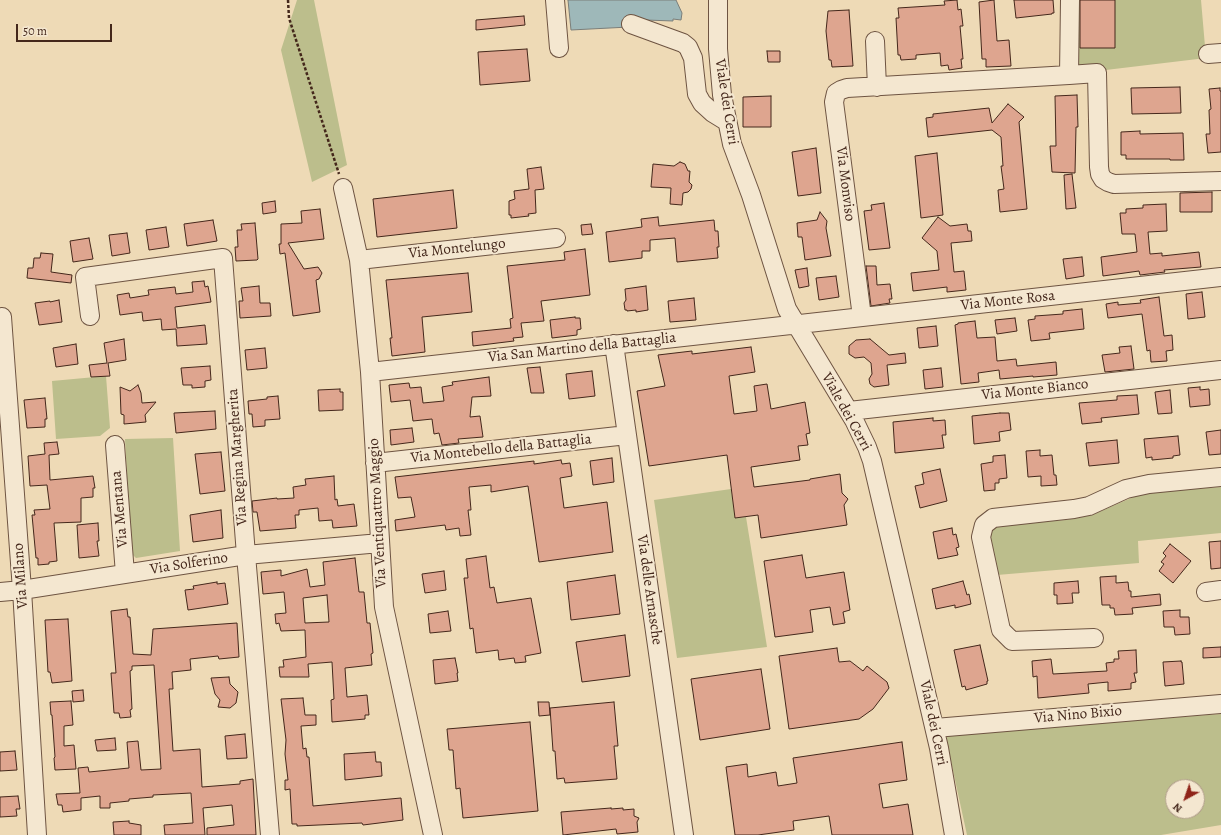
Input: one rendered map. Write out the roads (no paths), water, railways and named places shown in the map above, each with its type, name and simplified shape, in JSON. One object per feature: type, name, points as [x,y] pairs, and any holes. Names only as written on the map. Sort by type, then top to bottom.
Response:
[{"type":"street","points":[[555,0],[559,48]]},
{"type":"street","name":"Viale dei Cerri","points":[[718,0],[718,49],[722,96],[732,144],[752,194],[785,302],[795,324],[861,433],[872,461],[934,728],[940,748],[954,835]]},
{"type":"street","points":[[1069,75],[1070,0]]},
{"type":"street","points":[[631,24],[682,43],[688,47],[693,58],[697,94],[702,103],[713,113],[726,121]]},
{"type":"street","points":[[875,42],[877,87]]},
{"type":"street","name":"Via Monviso","points":[[862,317],[834,102],[836,93],[841,90],[1097,73],[1099,167],[1100,174],[1103,179],[1114,184],[1221,181]]},
{"type":"street","name":"Via Ventiquattro Maggio","points":[[343,188],[359,260],[370,372],[384,607],[433,835]]},
{"type":"street","name":"Via Montelungo","points":[[359,260],[556,238]]},
{"type":"street","name":"Via Regina Margherita","points":[[90,316],[85,277],[224,258],[246,555],[270,835]]},
{"type":"street","name":"Via Monte Rosa","points":[[795,324],[1221,277]]},
{"type":"street","name":"Via Milano","points":[[2,318],[22,590],[37,835]]},
{"type":"street","name":"Via San Martino della Battaglia","points":[[370,372],[795,324]]},
{"type":"street","name":"Via delle Arnasche","points":[[614,344],[684,835]]},
{"type":"street","name":"Via Monte Bianco","points":[[848,411],[1221,370]]},
{"type":"street","name":"Via Montebello della Battaglia","points":[[375,463],[627,435]]},
{"type":"street","name":"Via Mentana","points":[[115,445],[125,574]]},
{"type":"street","points":[[1094,638],[1012,641],[1001,630],[981,537],[984,525],[993,518],[1089,506],[1126,490],[1149,484],[1221,477]]},
{"type":"street","name":"Via Solferino","points":[[0,592],[22,590],[246,555],[380,543]]},
{"type":"street","name":"Via Nino Bixio","points":[[934,728],[1221,704]]},
{"type":"water","points":[[568,0],[676,0],[682,13],[681,20],[646,20],[629,27],[571,30]]}]
